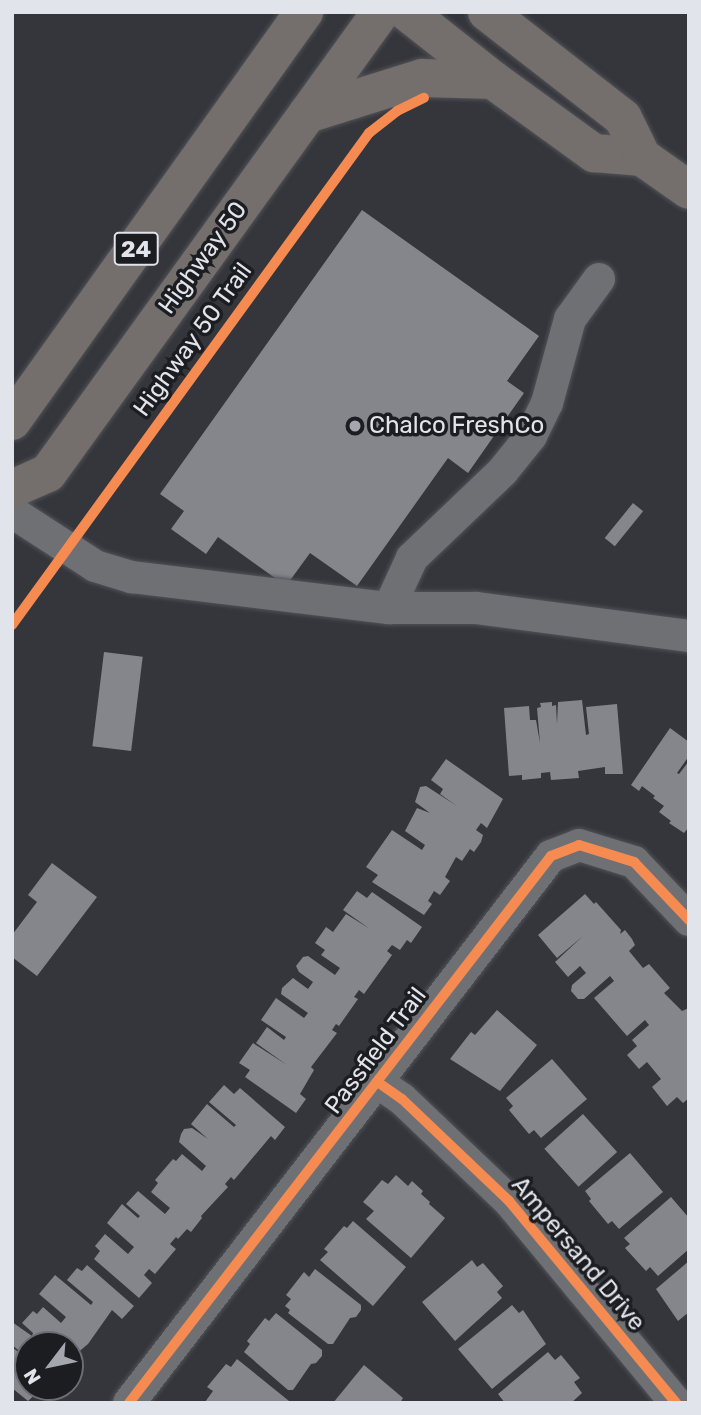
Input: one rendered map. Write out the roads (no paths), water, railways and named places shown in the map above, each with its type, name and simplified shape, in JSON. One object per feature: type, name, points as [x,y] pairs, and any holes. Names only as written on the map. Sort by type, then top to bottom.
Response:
[{"type":"main road","points":[[260,78],[271,12]]},
{"type":"main road","name":"24","points":[[12,421],[260,78],[304,12]]},
{"type":"main road","name":"Highway 50","points":[[12,489],[48,473],[381,12]]},
{"type":"main road","points":[[407,12],[493,80],[594,153],[642,157]]},
{"type":"main road","points":[[487,12],[624,118],[642,157],[689,190]]},
{"type":"main road","points":[[526,12],[562,71]]},
{"type":"main road","points":[[307,114],[422,78],[493,80]]},
{"type":"street","points":[[389,608],[412,558],[503,471],[531,436],[547,403],[570,318],[599,279]]},
{"type":"street","points":[[12,512],[95,566],[132,577],[389,608],[476,608],[689,636]]},
{"type":"street","points":[[689,642],[689,647]]},
{"type":"street","name":"Passfield Trail","points":[[129,1403],[379,1083],[551,856],[579,845],[634,862],[689,920]]},
{"type":"street","name":"Ampersand Drive","points":[[379,1083],[402,1099],[509,1201],[663,1398]]},
{"type":"place","name":"Chalco FreshCo","points":[[355,426]]}]
